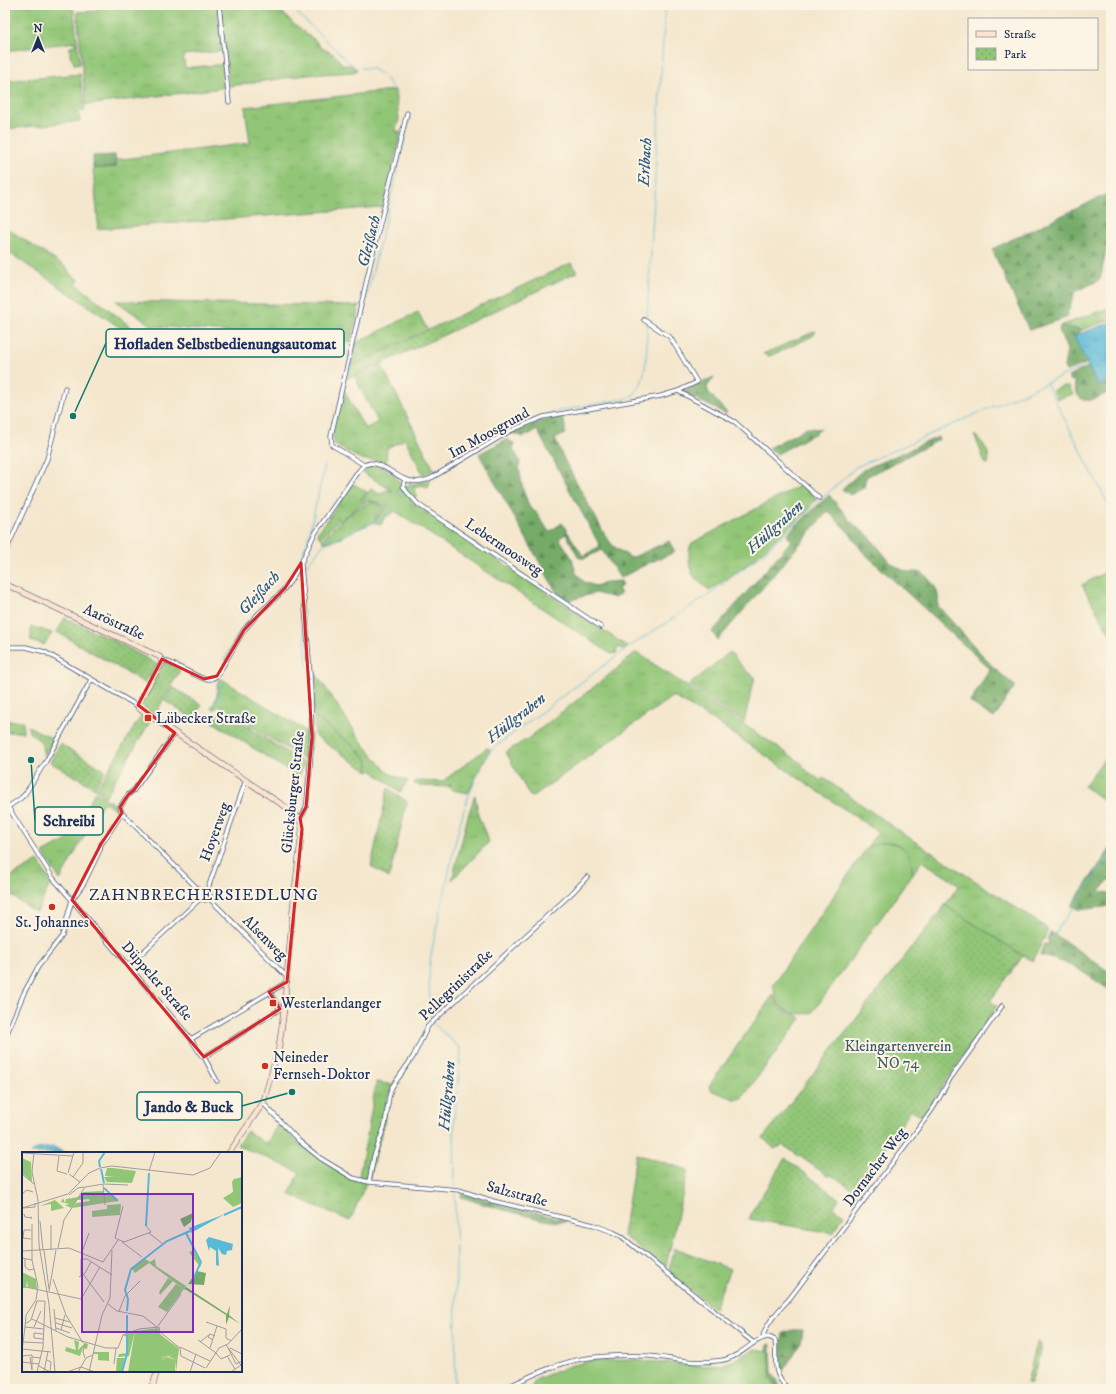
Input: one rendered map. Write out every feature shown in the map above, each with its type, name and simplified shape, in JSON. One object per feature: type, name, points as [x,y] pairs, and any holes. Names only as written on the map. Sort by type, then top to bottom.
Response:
[{"type":"street","points":[[219,5],[229,102]]},
{"type":"street","points":[[364,465],[332,444],[331,436],[407,113]]},
{"type":"street","name":"Im Moosgrund","points":[[405,480],[414,482],[433,477],[510,431],[543,417],[678,391],[697,382],[670,336],[644,320]]},
{"type":"street","points":[[5,553],[47,459],[65,388]]},
{"type":"street","points":[[678,391],[736,422],[819,498]]},
{"type":"street","points":[[301,563],[314,536],[356,474],[364,465],[371,463],[379,464],[405,480]]},
{"type":"street","name":"Lebermoosweg","points":[[405,480],[403,486],[420,505],[601,627]]},
{"type":"street","name":"Aaröstraße","points":[[5,584],[121,638],[198,677],[213,679],[217,676],[244,630],[285,588],[301,563]]},
{"type":"street","name":"Glücksburger Straße","points":[[230,1152],[263,1103],[279,1047],[302,829],[300,818],[304,814],[306,807],[312,737],[312,701],[301,563]]},
{"type":"street","points":[[5,647],[41,650],[91,680],[138,705],[141,711],[246,780],[300,818]]},
{"type":"street","points":[[138,705],[162,660]]},
{"type":"street","points":[[7,808],[25,794],[46,761],[91,680]]},
{"type":"street","points":[[128,966],[201,898],[201,892],[122,813],[120,807],[175,733]]},
{"type":"street","name":"Hoyerweg","points":[[207,891],[246,780]]},
{"type":"street","name":"Düppeler Straße","points":[[7,808],[53,878],[191,1039],[201,1055],[204,1057],[217,1081]]},
{"type":"street","points":[[5,1038],[24,993],[38,967],[62,936],[72,900],[84,883],[100,850],[100,844],[106,839],[122,813]]},
{"type":"street","name":"Pellegrinistraße","points":[[369,1182],[374,1156],[385,1125],[388,1097],[392,1087],[413,1057],[430,1023],[587,877]]},
{"type":"street","points":[[201,892],[207,891]]},
{"type":"street","name":"Alsenweg","points":[[207,891],[209,898],[287,980]]},
{"type":"street","points":[[201,898],[205,900],[209,898]]},
{"type":"street","points":[[191,1039],[287,980]]},
{"type":"street","points":[[204,1057],[282,1009],[272,996],[271,991]]},
{"type":"street","name":"Dornacher Weg","points":[[763,1338],[763,1335],[775,1315],[795,1292],[924,1122],[950,1079],[1002,1006]]},
{"type":"street","name":"Salzstraße","points":[[263,1103],[299,1141],[320,1158],[353,1178],[369,1182],[458,1190],[493,1201],[594,1225],[613,1232],[621,1236],[754,1343]]},
{"type":"street","points":[[503,1389],[573,1360],[589,1357],[637,1356],[715,1362],[737,1355],[754,1343],[763,1338],[769,1337],[773,1338],[775,1343],[775,1366],[777,1373],[781,1381],[788,1389]]},
{"type":"street","points":[[152,1389],[157,1372]]},
{"type":"highlighted area","points":[[301,563],[312,737],[306,807],[300,818],[302,829],[287,982],[269,992],[280,1009],[204,1057],[201,1055],[72,900],[101,844],[122,813],[120,807],[128,795],[134,790],[175,733],[138,705],[162,659],[204,679],[217,676],[244,630],[285,588]]},
{"type":"green space","points":[[5,5],[73,5],[80,64],[75,65],[70,55],[70,47],[76,44],[75,42],[5,51]]},
{"type":"green space","points":[[97,5],[217,5],[222,51],[183,55],[185,68],[224,64],[225,86],[222,88],[86,105],[77,12],[97,11]]},
{"type":"green space","points":[[220,5],[283,5],[282,12],[294,24],[315,40],[321,48],[334,54],[343,65],[350,65],[357,70],[354,72],[306,75],[230,86]]},
{"type":"green space","points":[[80,74],[85,110],[79,112],[80,121],[8,129],[5,128],[5,81]]},
{"type":"green space","points":[[394,90],[399,119],[396,132],[401,132],[383,207],[97,229],[98,222],[93,169],[116,167],[115,160],[250,143],[245,107]]},
{"type":"green space","points":[[115,155],[116,167],[93,169],[93,156]]},
{"type":"green space","points":[[1111,192],[1111,224],[1100,280],[1075,292],[1066,318],[1029,330],[992,249]]},
{"type":"green space","points":[[5,227],[67,268],[70,274],[79,280],[76,284],[135,330],[131,335],[5,250]]},
{"type":"green space","points":[[571,263],[577,272],[347,379],[351,366]]},
{"type":"green space","points":[[116,301],[359,306],[351,342],[152,326]]},
{"type":"green space","points":[[1111,307],[1111,319],[1082,330],[1060,326]]},
{"type":"green space","points":[[418,312],[428,331],[351,366],[356,343]]},
{"type":"green space","points":[[1060,326],[1082,330],[1074,336],[1087,363],[1066,371],[1064,367],[1067,350],[1059,330]]},
{"type":"green space","points":[[816,331],[813,336],[770,356],[763,354]]},
{"type":"green space","points":[[381,364],[434,470],[423,474],[405,439],[387,448],[386,464],[376,460],[365,460],[335,445],[333,432],[343,389],[365,429],[378,422],[354,376]]},
{"type":"green space","points":[[1088,367],[1098,386],[1111,380],[1111,391],[1092,400],[1083,400],[1077,393],[1074,380],[1070,381],[1068,377]]},
{"type":"green space","points":[[714,377],[707,387],[709,393],[727,413],[726,414],[682,392]]},
{"type":"green space","points":[[1064,386],[1069,387],[1073,394],[1057,399],[1053,390]]},
{"type":"green space","points":[[561,416],[565,425],[565,434],[555,439],[564,459],[605,535],[613,546],[631,558],[669,541],[675,552],[620,578],[602,550],[585,558],[579,558],[566,534],[559,538],[572,558],[576,573],[584,582],[595,586],[609,582],[621,581],[623,585],[618,589],[621,593],[615,598],[595,593],[568,601],[558,595],[479,454],[507,439],[515,444],[513,449],[520,461],[519,468],[523,490],[530,508],[537,513],[549,532],[562,523],[583,556],[600,546],[537,430],[524,437],[511,433],[544,420]]},
{"type":"green space","points":[[807,428],[821,429],[777,454],[768,448]]},
{"type":"green space","points":[[974,435],[986,448],[989,460],[988,464],[985,463]]},
{"type":"green space","points":[[938,437],[939,440],[866,477],[864,488],[850,495],[842,489],[863,470]]},
{"type":"green space","points":[[368,465],[384,468],[392,473],[402,486],[430,480],[428,488],[422,485],[413,489],[417,495],[411,501],[628,647],[624,650],[619,647],[616,651],[617,653],[611,654],[395,511],[384,518],[381,525],[375,523],[379,515],[387,508],[380,504],[369,501],[365,502],[340,521],[338,517],[336,517],[338,521],[320,538],[317,533],[327,521],[352,483],[367,492],[360,501],[371,489],[380,494],[387,490],[393,491],[365,474],[362,469]]},
{"type":"green space","points":[[801,484],[817,499],[812,503],[809,509],[749,563],[709,591],[693,575],[689,559],[689,550],[692,543],[797,488]]},
{"type":"green space","points":[[829,495],[855,526],[868,535],[890,562],[900,569],[909,572],[922,572],[926,576],[937,591],[938,606],[993,667],[1015,686],[994,718],[970,702],[990,669],[862,551],[850,534],[828,511],[718,640],[712,632],[792,540],[788,537],[788,533]]},
{"type":"green space","points":[[374,502],[385,508],[378,514],[374,522],[341,538],[325,543],[322,539],[353,511]]},
{"type":"green space","points":[[1111,569],[1111,636],[1082,585]]},
{"type":"green space","points":[[65,618],[113,640],[157,664],[145,683],[57,632]]},
{"type":"green space","points":[[31,626],[52,633],[44,645],[31,641]]},
{"type":"green space","points":[[730,652],[745,670],[755,677],[744,722],[689,685]]},
{"type":"green space","points":[[635,653],[639,654],[803,764],[802,767],[821,781],[823,778],[828,781],[893,827],[1044,926],[1047,929],[1047,932],[1033,961],[1021,955],[945,905],[959,885],[922,861],[912,875],[911,867],[902,848],[896,844],[885,842],[870,848],[868,846],[878,832],[716,722],[673,696],[532,797],[529,795],[506,752],[529,738]]},
{"type":"green space","points":[[167,662],[180,670],[155,715],[140,704],[164,663]]},
{"type":"green space","points":[[311,666],[361,741],[388,773],[408,781],[400,792],[371,770],[369,772],[367,759],[354,746],[314,717]]},
{"type":"green space","points":[[220,678],[311,734],[310,747],[305,760],[219,706],[214,709],[211,708],[216,699],[217,683]]},
{"type":"green space","points":[[172,687],[202,705],[192,718],[165,701]]},
{"type":"green space","points":[[222,710],[305,764],[298,777],[213,722]]},
{"type":"green space","points":[[141,716],[150,722],[105,797],[96,790]]},
{"type":"green space","points":[[314,717],[354,746],[367,759],[369,772],[315,736]]},
{"type":"green space","points":[[5,721],[23,721],[23,732],[5,732]]},
{"type":"green space","points":[[28,726],[53,739],[44,756],[41,742],[29,732]]},
{"type":"green space","points":[[60,744],[105,770],[95,788],[50,762]]},
{"type":"green space","points":[[487,748],[490,749],[468,793],[452,790],[450,784],[450,787],[422,786],[414,784],[415,781],[442,782]]},
{"type":"green space","points":[[1111,750],[1111,797],[1107,803],[1084,786]]},
{"type":"green space","points":[[388,788],[407,802],[389,878],[371,866]]},
{"type":"green space","points":[[94,793],[119,807],[116,810],[103,802],[60,880],[43,853],[71,838]]},
{"type":"green space","points":[[475,795],[479,818],[489,842],[452,880],[468,816]]},
{"type":"green space","points":[[885,842],[898,845],[907,852],[911,862],[912,875],[812,1013],[797,1014],[781,1007],[777,1002],[774,987],[772,986],[868,846],[870,848],[877,843]]},
{"type":"green space","points":[[1111,848],[1111,878],[1099,892],[1111,893],[1111,906],[1080,910],[1071,906]]},
{"type":"green space","points":[[38,861],[51,882],[37,912],[5,891],[5,880]]},
{"type":"green space","name":"Kleingartenverein NO 74","points":[[945,905],[1023,956],[990,1001],[997,1006],[922,1117],[911,1110],[856,1191],[833,1176],[827,1175],[783,1145],[774,1149],[763,1138]]},
{"type":"green space","points":[[1051,932],[1111,973],[1111,991],[1072,965],[1040,955],[1044,944],[1048,944],[1049,942],[1047,939]]},
{"type":"green space","points":[[773,995],[783,1010],[801,1018],[743,1097],[737,1100],[711,1090],[709,1086]]},
{"type":"green space","points":[[376,1082],[393,1085],[387,1098],[384,1124],[369,1178],[367,1180],[359,1178],[359,1175]]},
{"type":"green space","points":[[278,1124],[302,1146],[353,1179],[366,1183],[350,1221],[289,1194],[300,1172],[237,1145],[247,1131],[266,1144]]},
{"type":"green space","points":[[636,1154],[688,1170],[666,1266],[662,1267],[623,1235]]},
{"type":"green space","points":[[785,1158],[839,1199],[833,1208],[844,1215],[833,1233],[749,1219],[754,1208]]},
{"type":"green space","points":[[462,1193],[567,1221],[551,1221],[508,1211],[461,1197]]},
{"type":"green space","points":[[675,1248],[730,1269],[714,1309],[671,1274],[669,1269]]},
{"type":"green space","points":[[793,1330],[803,1330],[801,1343],[783,1371],[780,1357],[783,1333]]},
{"type":"green space","points":[[1037,1342],[1041,1344],[1041,1351],[1031,1383],[1027,1383]]},
{"type":"green space","points":[[768,1344],[771,1344],[772,1372],[782,1389],[765,1389],[766,1355]]},
{"type":"green space","points":[[755,1349],[769,1351],[771,1379],[776,1389],[531,1389],[535,1380],[572,1365],[592,1361],[636,1360],[702,1366],[721,1365],[735,1360]]},
{"type":"water","points":[[1111,322],[1111,379],[1098,387],[1074,336]]},
{"type":"water","points":[[54,1147],[63,1152],[32,1152],[37,1149]]},
{"type":"waterway","name":"Gleißach","points":[[289,5],[357,68]]},
{"type":"waterway","name":"Erlbach","points":[[647,319],[665,5]]},
{"type":"waterway","name":"Gleißach","points":[[361,68],[373,69],[382,75]]},
{"type":"waterway","name":"Gleißach","points":[[385,78],[399,95]]},
{"type":"waterway","name":"Gleißach","points":[[349,369],[410,118]]},
{"type":"waterway","name":"Erlbach","points":[[546,415],[562,410],[624,399],[634,395],[644,375],[647,324]]},
{"type":"waterway","name":"Hüllgraben","points":[[432,1021],[429,969],[454,846],[463,813],[475,780],[492,749],[626,649],[710,594],[761,555],[856,467],[1087,365]]},
{"type":"waterway","points":[[1047,384],[1111,510]]},
{"type":"waterway","name":"Erlbach","points":[[512,428],[537,418]]},
{"type":"waterway","points":[[422,479],[442,470],[506,431]]},
{"type":"waterway","name":"Gleißach","points":[[222,663],[245,624],[282,587],[299,562],[307,543],[325,465]]},
{"type":"waterway","points":[[398,496],[415,484]]},
{"type":"waterway","points":[[391,510],[395,504]]},
{"type":"waterway","points":[[305,567],[327,540],[337,538],[380,520],[389,512]]},
{"type":"waterway","points":[[303,610],[307,666]]},
{"type":"waterway","name":"Gleißach","points":[[221,679],[224,668]]},
{"type":"waterway","name":"Gleißach","points":[[212,708],[219,696],[221,681]]},
{"type":"waterway","points":[[1080,898],[1111,853]]},
{"type":"waterway","points":[[1051,939],[1079,899]]},
{"type":"waterway","name":"Hüllgraben","points":[[434,1024],[460,1048],[461,1053],[454,1120],[455,1188]]},
{"type":"waterway","name":"Hüllgraben","points":[[455,1192],[455,1389]]},
{"type":"place","name":"Hofladen Selbstbedienungsautomat","points":[[73,416]]},
{"type":"place","name":"Lübecker Straße","points":[[148,718]]},
{"type":"place","name":"Schreibi","points":[[31,760]]},
{"type":"place","name":"St. Johannes","points":[[52,907]]},
{"type":"place","name":"Westerlandanger","points":[[273,1003]]},
{"type":"place","name":"Neineder Fernseh-Doktor","points":[[265,1066]]},
{"type":"place","name":"Jando & Buck","points":[[292,1092]]},
{"type":"district","name":"ZAHNBRECHERSIEDLUNG","points":[[204,895]]}]
